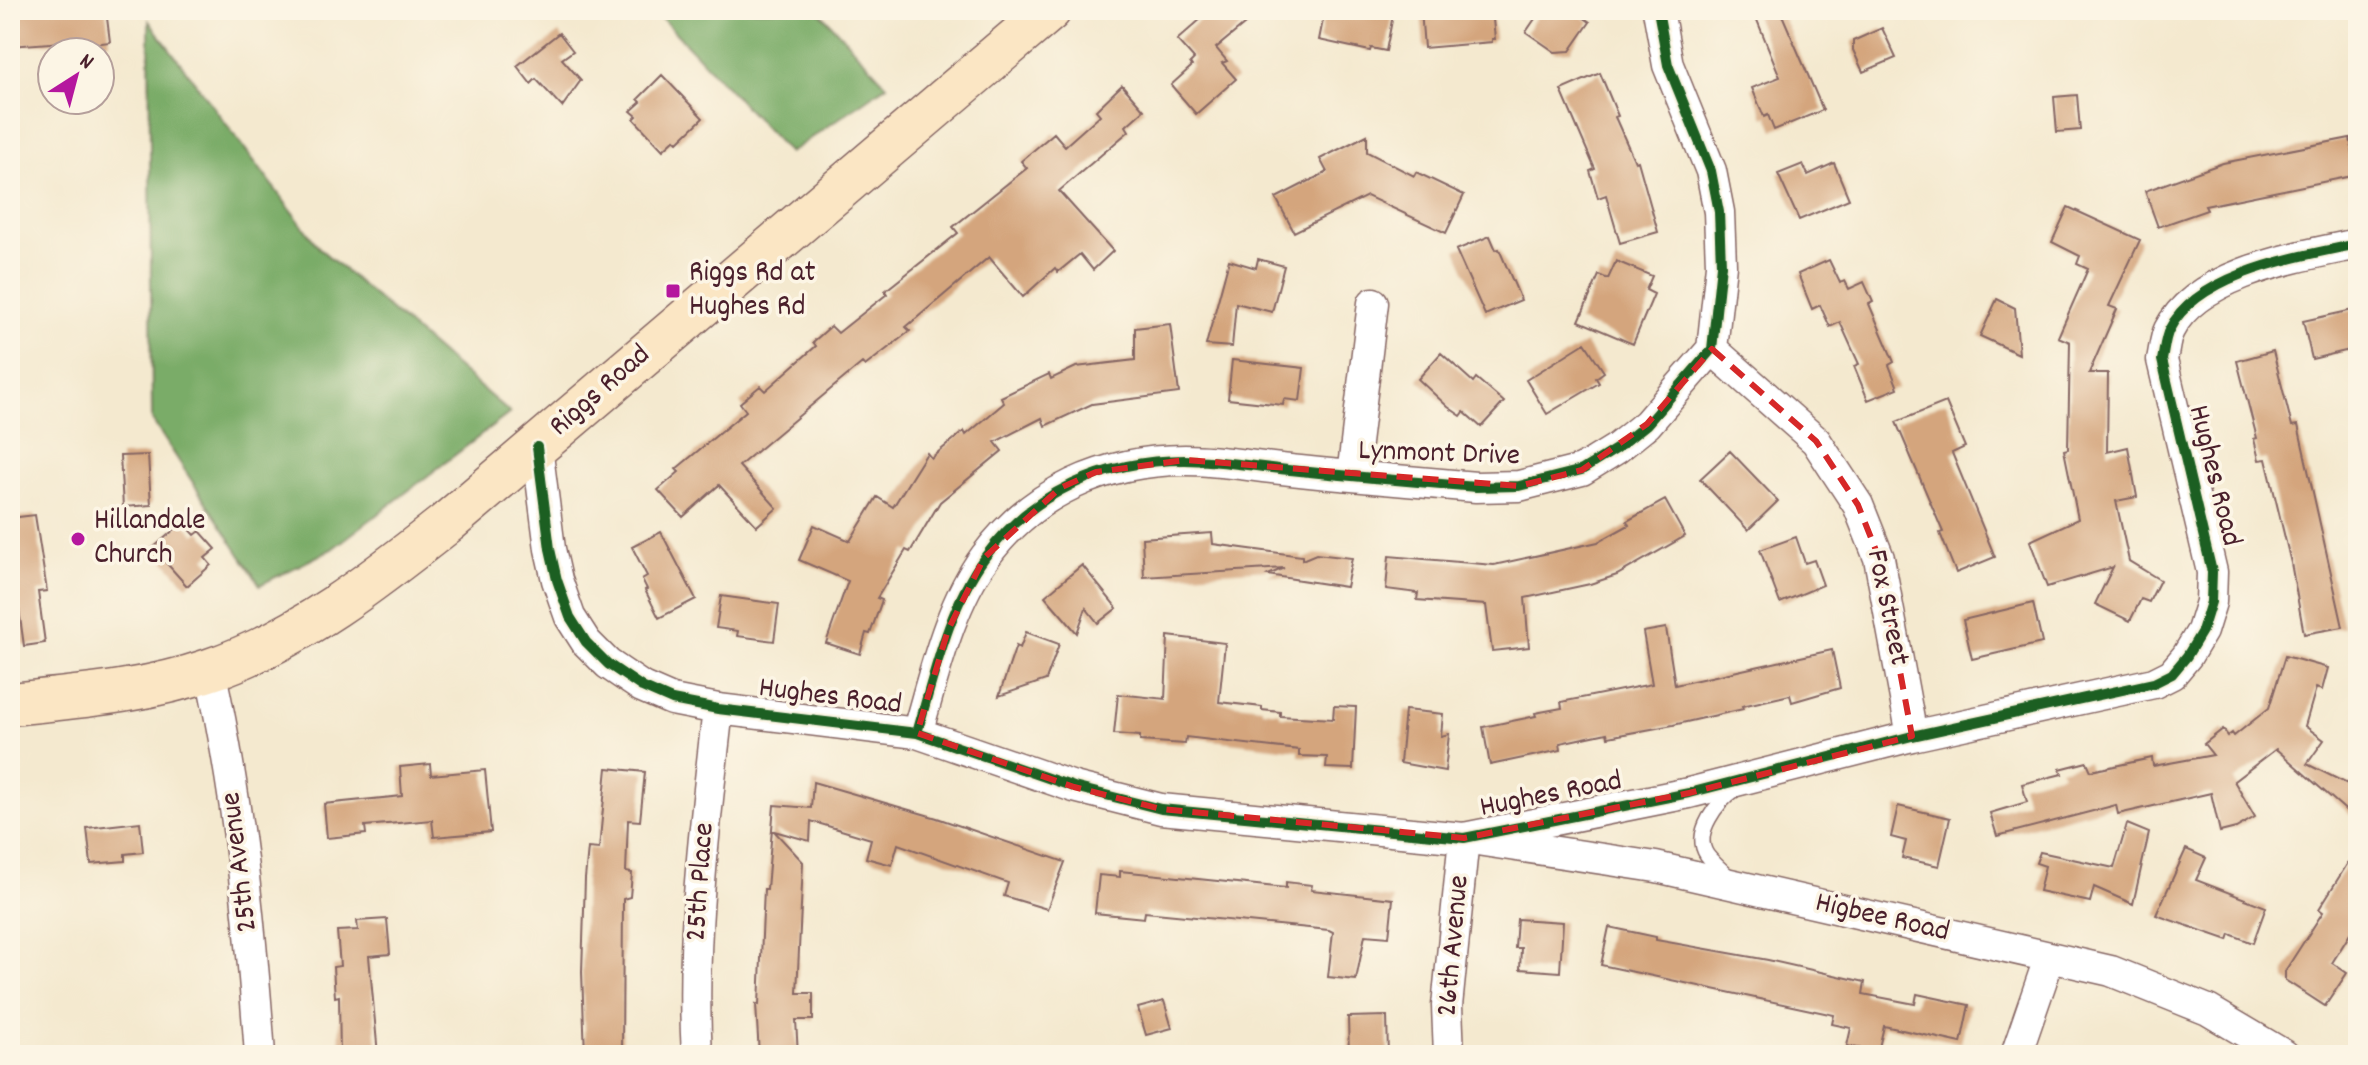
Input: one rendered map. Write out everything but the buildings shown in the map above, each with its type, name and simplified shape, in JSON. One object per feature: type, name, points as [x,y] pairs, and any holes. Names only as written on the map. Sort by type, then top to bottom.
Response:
[{"type":"main road","name":"Riggs Road","points":[[10,704],[82,696],[168,681],[210,670],[293,632],[339,603],[390,568],[537,447],[1050,10]]},
{"type":"street","points":[[1658,10],[1668,65],[1711,171],[1719,212],[1721,265],[1712,349]]},
{"type":"street","name":"Hughes Road","points":[[537,447],[550,549],[570,617],[586,642],[608,664],[642,687],[672,700],[718,709],[917,733],[1074,787],[1161,809],[1464,838],[1689,793],[1912,736],[2154,683],[2172,674],[2202,631],[2211,602],[2212,572],[2162,360],[2169,330],[2183,310],[2210,290],[2239,275],[2268,264],[2358,244]]},
{"type":"street","name":"Lynmont Drive","points":[[1352,476],[1373,303]]},
{"type":"street","name":"Lynmont Drive","points":[[917,733],[948,630],[984,558],[1009,529],[1060,488],[1096,472],[1185,460],[1476,487],[1519,486],[1582,470],[1616,449],[1647,424],[1712,349]]},
{"type":"street","name":"Fox Street","points":[[1712,349],[1816,441],[1858,505],[1879,558],[1912,736]]},
{"type":"street","name":"25th Avenue","points":[[210,670],[228,753],[260,1055]]},
{"type":"street","name":"25th Place","points":[[697,1055],[694,1015],[698,911],[718,709]]},
{"type":"street","name":"Higbee Road","points":[[1464,838],[1656,867],[2111,971],[2208,1010],[2284,1055]]},
{"type":"street","name":"26th Avenue","points":[[1449,1055],[1447,1006],[1464,838]]},
{"type":"street","points":[[2016,1055],[2049,959]]},
{"type":"lane","points":[[1739,887],[1705,853],[1704,838],[1711,814],[1728,794],[1753,777]]},
{"type":"highlighted area","points":[[1712,349],[1816,441],[1858,505],[1879,558],[1912,736],[1689,793],[1464,838],[1161,809],[1074,787],[917,733],[948,630],[984,558],[1060,488],[1096,472],[1185,460],[1519,486],[1582,470],[1647,424]]},
{"type":"green space","points":[[654,10],[818,10],[887,85],[789,153]]},
{"type":"green space","points":[[149,21],[320,249],[510,413],[332,549],[260,585],[152,420]]},
{"type":"cycle path","points":[[917,733],[952,619],[972,576],[1004,534],[1025,514],[1073,484],[1127,466],[1185,460],[1476,487],[1519,486],[1582,470],[1616,449],[1647,424],[1712,349],[1721,265],[1719,212],[1711,171],[1668,65],[1658,10]]},
{"type":"cycle path","points":[[537,447],[550,549],[570,617],[586,642],[608,664],[642,687],[672,700],[718,709],[917,733],[1074,787],[1161,809],[1464,838],[1689,793],[1912,736],[2154,683],[2172,674],[2202,631],[2211,602],[2212,572],[2162,360],[2169,330],[2183,310],[2227,280],[2281,261],[2358,244]]},
{"type":"place","name":"Riggs Rd at Hughes Rd","points":[[673,291]]},
{"type":"place","name":"Hillandale Church","points":[[78,539]]}]
